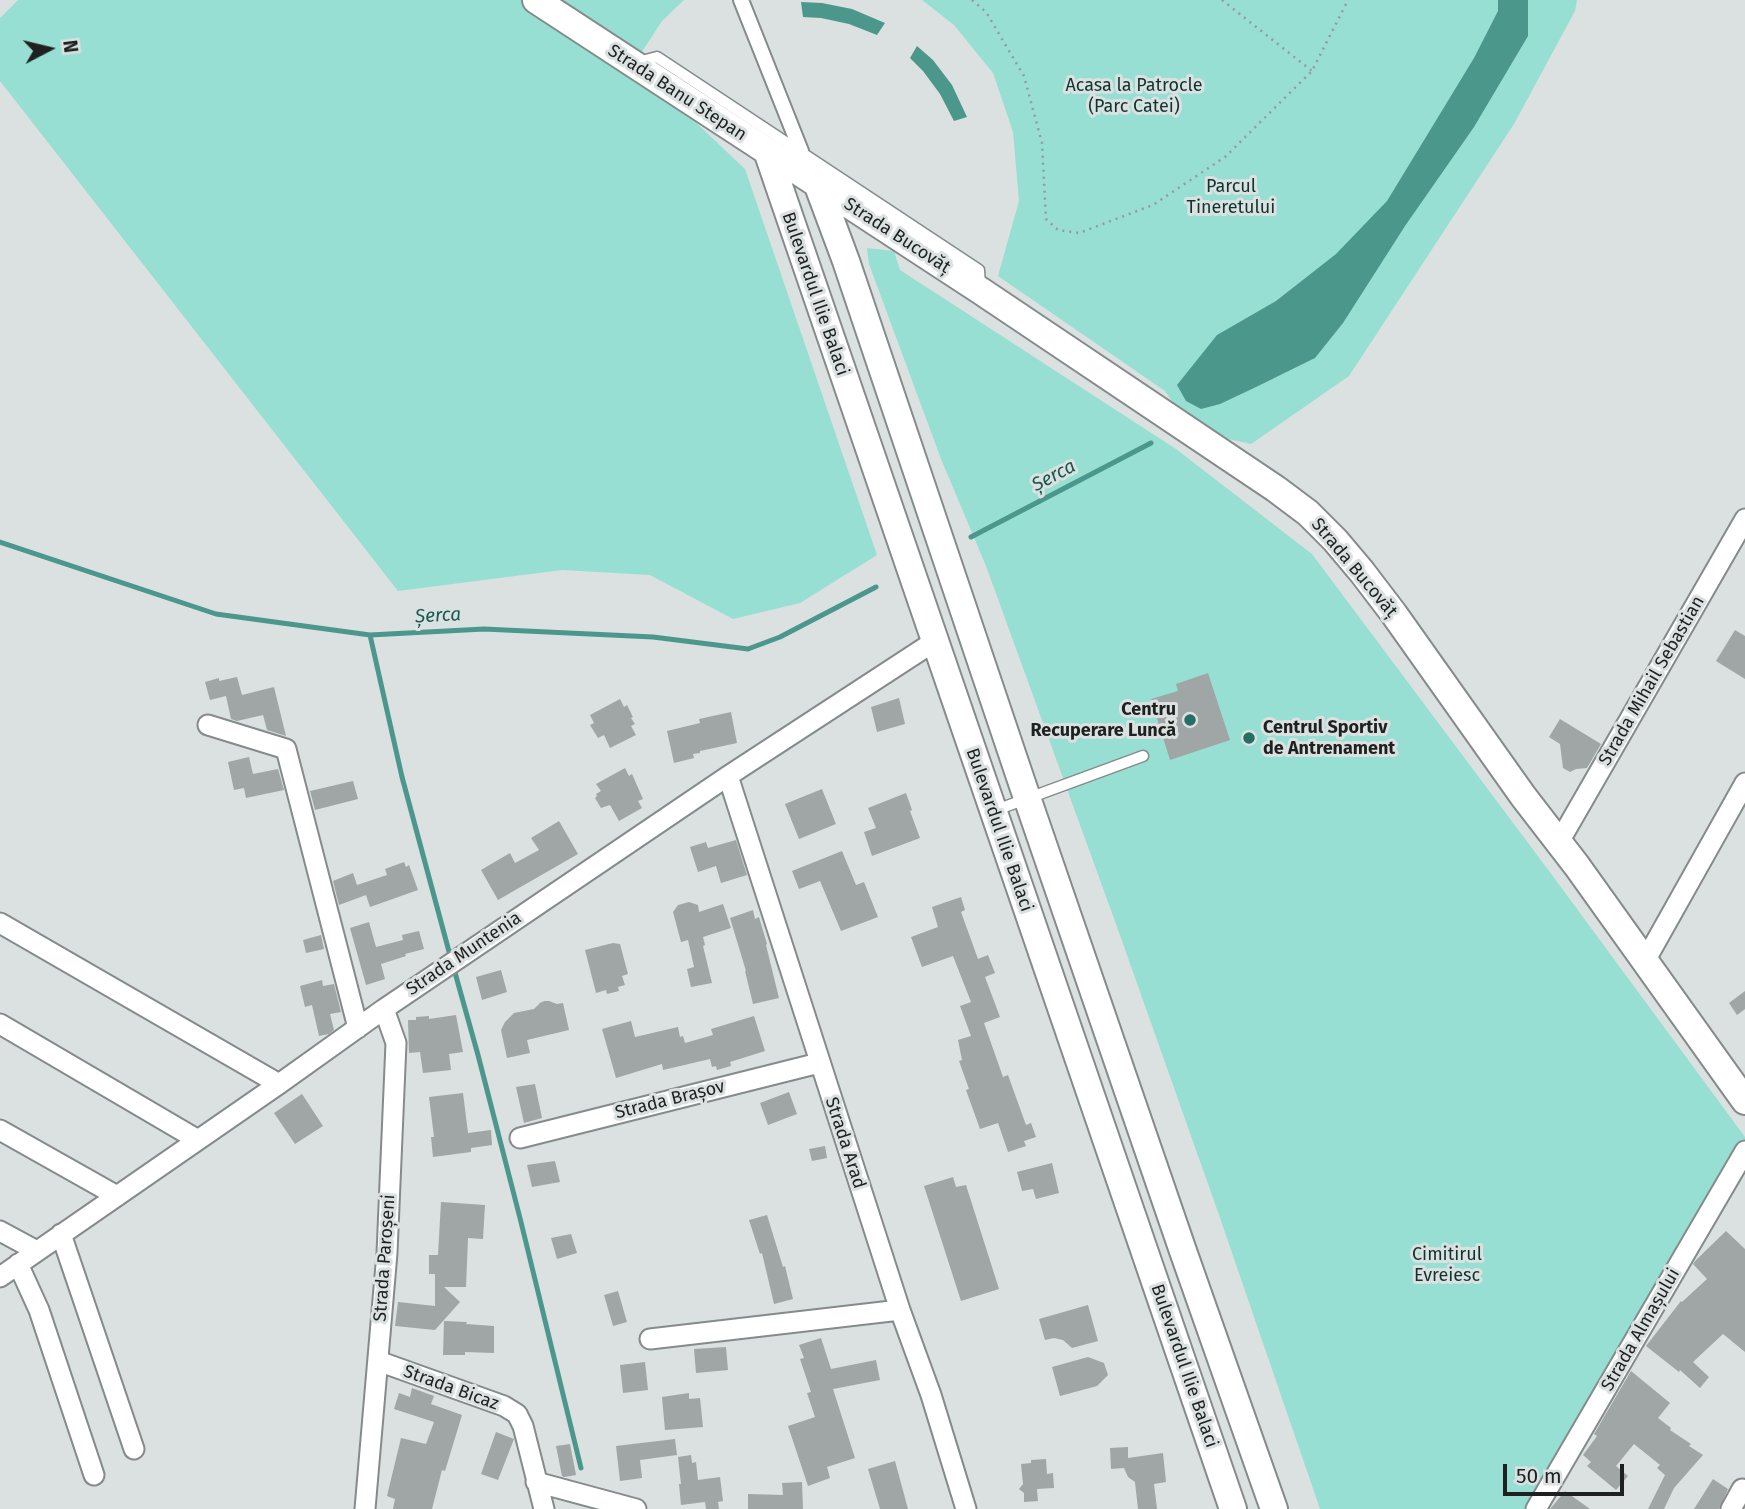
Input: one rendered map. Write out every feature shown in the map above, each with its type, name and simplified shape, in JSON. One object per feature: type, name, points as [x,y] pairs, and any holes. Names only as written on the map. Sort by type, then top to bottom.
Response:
[{"type":"main road","name":"Strada Banu Stepan","points":[[536,0],[818,186]]},
{"type":"main road","name":"Bulevardul Ilie Balaci","points":[[767,151],[1233,1509]]},
{"type":"main road","name":"Bulevardul Ilie Balaci","points":[[818,186],[1274,1509]]},
{"type":"main road","name":"Strada Bucovăț","points":[[818,186],[981,291],[1308,513],[1335,540],[1394,614],[1745,1101]]},
{"type":"street","points":[[740,0],[801,151]]},
{"type":"street","name":"Strada Mihail Sebastian","points":[[1559,842],[1745,519]]},
{"type":"street","name":"Strada Muntenia","points":[[0,1277],[384,1009],[728,776],[934,641]]},
{"type":"street","points":[[208,725],[286,749],[358,1028]]},
{"type":"street","name":"Strada Arad","points":[[728,776],[966,1509]]},
{"type":"street","points":[[1645,961],[1745,783]]},
{"type":"street","points":[[0,923],[279,1084]]},
{"type":"street","name":"Strada Paroșeni","points":[[365,1509],[387,1253],[397,1043],[384,1009]]},
{"type":"street","points":[[0,1024],[198,1140]]},
{"type":"street","name":"Strada Brașov","points":[[520,1138],[819,1063]]},
{"type":"street","points":[[0,1130],[117,1196]]},
{"type":"street","name":"Strada Almașului","points":[[1536,1509],[1745,1151]]},
{"type":"street","points":[[0,1231],[37,1251]]},
{"type":"street","points":[[61,1234],[134,1449]]},
{"type":"street","points":[[18,1264],[39,1310],[93,1475]]},
{"type":"street","points":[[650,1339],[900,1310]]},
{"type":"street","name":"Strada Bicaz","points":[[378,1361],[504,1406],[517,1414],[523,1426],[536,1482]]},
{"type":"street","points":[[536,1482],[544,1509]]},
{"type":"street","points":[[536,1482],[636,1509]]},
{"type":"street","points":[[1731,1509],[1742,1489]]},
{"type":"lane","points":[[634,64],[657,57],[801,151],[979,270],[981,291]]},
{"type":"lane","points":[[801,151],[818,186]]},
{"type":"lane","points":[[993,811],[1143,756]]},
{"type":"path","points":[[972,0],[986,12],[1024,76],[1042,143],[1046,219],[1058,230],[1079,233],[1153,205],[1225,157],[1312,71],[1348,0]]},
{"type":"path","points":[[1222,0],[1312,71]]},
{"type":"green space","points":[[18,0],[684,0],[662,21],[634,64],[745,169],[877,555],[800,603],[733,619],[650,575],[562,570],[398,591],[0,81],[0,18]]},
{"type":"green space","name":"Parcul Tineretului","points":[[922,0],[1577,0],[1575,11],[1514,124],[1349,376],[1251,444],[1206,434],[1178,410],[1165,391],[998,276],[1019,201],[1013,132],[993,73],[954,25]]},
{"type":"green space","name":"Cimitirul Evreiesc","points":[[867,248],[894,251],[900,270],[1176,449],[1312,554],[1745,1137],[1745,1145],[1535,1509],[1320,1509],[1116,924],[986,566],[941,459],[869,264]]},
{"type":"shaded area","points":[[1498,0],[1528,0],[1528,36],[1474,127],[1405,226],[1343,323],[1315,358],[1220,404],[1201,409],[1186,401],[1177,385],[1217,335],[1276,301],[1336,254],[1387,201],[1474,58],[1498,11]]},
{"type":"shaded area","points":[[801,2],[852,9],[885,23],[877,35],[849,24],[803,17]]},
{"type":"shaded area","points":[[917,46],[933,60],[952,85],[967,117],[954,121],[940,94],[910,58]]},
{"type":"building","points":[[1735,630],[1745,636],[1745,679],[1716,661]]},
{"type":"building","name":"Centru Recuperare Luncă","points":[[1208,673],[1230,740],[1170,760],[1151,699],[1178,691],[1176,684]]},
{"type":"building","points":[[237,677],[242,695],[274,687],[286,736],[267,730],[263,715],[237,721],[231,719],[226,696],[210,700],[205,682]]},
{"type":"building","points":[[899,698],[905,724],[877,732],[871,707]]},
{"type":"building","points":[[620,699],[624,707],[627,705],[633,717],[631,718],[635,724],[631,726],[636,735],[610,748],[604,735],[598,738],[590,725],[594,723],[590,715]]},
{"type":"building","points":[[731,712],[737,743],[700,751],[693,754],[694,758],[674,763],[667,731],[700,723],[699,719]]},
{"type":"building","points":[[1560,719],[1601,744],[1587,768],[1570,772],[1563,768],[1560,744],[1549,737]]},
{"type":"building","points":[[249,757],[253,774],[278,769],[284,790],[246,798],[244,788],[234,790],[228,762]]},
{"type":"building","points":[[625,768],[629,776],[632,774],[643,799],[638,801],[642,808],[619,821],[610,805],[601,808],[595,798],[601,791],[596,784]]},
{"type":"building","points":[[353,781],[358,799],[315,810],[310,791]]},
{"type":"building","points":[[822,789],[836,824],[799,839],[785,804]]},
{"type":"building","points":[[906,793],[920,838],[872,856],[864,832],[876,828],[868,808]]},
{"type":"building","points":[[559,821],[578,854],[498,900],[481,870],[510,853],[515,863],[539,850],[531,838]]},
{"type":"building","points":[[736,840],[747,875],[721,883],[716,866],[698,872],[690,847],[706,842],[708,848]]},
{"type":"building","points":[[842,851],[856,885],[864,882],[878,917],[841,931],[820,881],[799,889],[792,871]]},
{"type":"building","points":[[404,862],[406,867],[409,865],[418,890],[370,907],[366,895],[339,905],[333,881],[353,873],[357,885],[387,875],[385,869]]},
{"type":"building","points":[[961,897],[965,910],[961,912],[978,959],[988,955],[995,973],[985,977],[1000,1017],[984,1023],[1003,1077],[1008,1075],[1026,1125],[1031,1123],[1036,1137],[1024,1141],[1026,1146],[1008,1152],[998,1123],[980,1129],[966,1090],[969,1089],[959,1061],[962,1060],[958,1040],[971,1036],[960,1006],[971,1002],[953,956],[922,967],[911,937],[938,927],[932,907]]},
{"type":"building","points":[[689,902],[698,905],[699,912],[723,904],[731,928],[703,937],[712,983],[691,987],[687,969],[694,967],[688,940],[681,942],[673,912],[678,905]]},
{"type":"building","points":[[753,910],[755,919],[759,917],[767,944],[779,998],[753,1004],[730,918]]},
{"type":"building","points":[[369,922],[376,947],[403,940],[402,935],[419,931],[424,949],[381,964],[385,979],[366,985],[350,928]]},
{"type":"building","points":[[321,935],[324,949],[306,953],[303,940]]},
{"type":"building","points":[[613,943],[620,944],[628,974],[622,976],[625,985],[618,987],[619,991],[607,994],[606,990],[596,993],[585,950]]},
{"type":"building","points":[[501,970],[507,992],[482,1000],[476,977]]},
{"type":"building","points":[[322,980],[323,986],[334,984],[341,1012],[330,1014],[334,1030],[319,1036],[312,1005],[305,1007],[300,986]]},
{"type":"building","points":[[1745,991],[1745,1009],[1737,1015],[1729,1003]]},
{"type":"building","points":[[544,1001],[563,1003],[569,1030],[527,1040],[530,1053],[507,1058],[501,1030],[505,1022],[514,1013],[534,1009]]},
{"type":"building","points":[[456,1015],[463,1052],[449,1054],[451,1070],[423,1073],[420,1052],[409,1053],[408,1020],[416,1020],[416,1017],[429,1016],[429,1019]]},
{"type":"building","points":[[754,1016],[765,1051],[730,1062],[731,1066],[717,1070],[716,1066],[712,1067],[710,1059],[663,1070],[662,1064],[616,1078],[602,1029],[631,1021],[635,1037],[678,1027],[680,1037],[683,1036],[685,1043],[713,1035],[711,1029]]},
{"type":"building","points":[[535,1084],[542,1118],[524,1123],[516,1087]]},
{"type":"building","points":[[789,1092],[797,1114],[768,1125],[760,1103]]},
{"type":"building","points":[[463,1093],[468,1133],[491,1130],[492,1145],[471,1148],[471,1152],[433,1157],[431,1137],[434,1137],[429,1097]]},
{"type":"building","points":[[302,1094],[323,1126],[295,1144],[274,1113]]},
{"type":"building","points":[[825,1146],[827,1158],[812,1161],[809,1149]]},
{"type":"building","points":[[555,1161],[560,1182],[532,1187],[527,1165]]},
{"type":"building","points":[[1052,1163],[1059,1193],[1036,1199],[1033,1189],[1022,1191],[1017,1172]]},
{"type":"building","points":[[953,1177],[956,1187],[966,1185],[999,1289],[961,1301],[924,1186]]},
{"type":"building","points":[[441,1202],[485,1205],[483,1239],[468,1238],[466,1287],[444,1287],[460,1302],[435,1330],[395,1326],[398,1302],[435,1306],[435,1274],[429,1274],[429,1255],[438,1255]]},
{"type":"building","points":[[767,1215],[783,1267],[785,1266],[793,1299],[774,1304],[762,1253],[760,1254],[749,1220]]},
{"type":"building","points":[[1726,1231],[1745,1249],[1745,1352],[1723,1334],[1693,1362],[1709,1377],[1700,1388],[1646,1346],[1681,1301],[1707,1279],[1693,1264]]},
{"type":"building","points":[[571,1234],[577,1253],[557,1259],[551,1238]]},
{"type":"building","points":[[618,1291],[627,1322],[613,1326],[604,1295]]},
{"type":"building","points":[[1088,1305],[1098,1341],[1072,1348],[1063,1340],[1045,1340],[1039,1319]]},
{"type":"building","points":[[444,1321],[494,1326],[494,1353],[465,1352],[465,1355],[443,1355]]},
{"type":"building","points":[[821,1338],[831,1369],[876,1360],[880,1380],[833,1389],[855,1458],[827,1467],[830,1478],[808,1486],[788,1426],[815,1417],[807,1393],[811,1392],[800,1359],[804,1358],[799,1345]]},
{"type":"building","points":[[726,1347],[728,1370],[696,1373],[694,1349]]},
{"type":"building","points":[[1088,1357],[1104,1363],[1108,1375],[1097,1386],[1060,1396],[1052,1367]]},
{"type":"building","points":[[645,1362],[648,1390],[623,1393],[620,1365]]},
{"type":"building","points":[[1631,1371],[1670,1403],[1658,1418],[1703,1455],[1674,1488],[1664,1509],[1648,1509],[1665,1475],[1657,1468],[1660,1465],[1634,1444],[1616,1466],[1628,1476],[1616,1490],[1587,1466],[1591,1462],[1583,1455],[1597,1436],[1594,1434]]},
{"type":"building","points":[[412,1388],[434,1396],[431,1404],[462,1415],[445,1471],[442,1470],[432,1509],[393,1509],[395,1499],[387,1496],[401,1438],[426,1444],[434,1422],[394,1409],[399,1393],[410,1397]]},
{"type":"building","points":[[689,1393],[689,1399],[700,1398],[703,1427],[665,1430],[662,1397]]},
{"type":"building","points":[[496,1432],[514,1439],[498,1480],[481,1474]]},
{"type":"building","points":[[675,1439],[677,1455],[640,1460],[642,1478],[620,1481],[616,1446]]},
{"type":"building","points":[[570,1444],[576,1475],[564,1477],[556,1446]]},
{"type":"building","points":[[1128,1447],[1128,1458],[1163,1453],[1166,1482],[1154,1484],[1157,1509],[1138,1509],[1135,1482],[1128,1477],[1124,1468],[1111,1469],[1110,1448]]},
{"type":"building","points":[[691,1455],[692,1463],[696,1462],[698,1480],[720,1477],[723,1501],[718,1502],[719,1509],[706,1509],[705,1502],[681,1505],[678,1457]]},
{"type":"building","points":[[1046,1459],[1047,1474],[1053,1473],[1054,1488],[1037,1489],[1038,1501],[1024,1502],[1024,1493],[1019,1489],[1023,1484],[1021,1464]]},
{"type":"building","points":[[895,1461],[908,1509],[880,1509],[868,1469]]},
{"type":"building","points":[[1713,1479],[1728,1489],[1719,1509],[1694,1509]]},
{"type":"building","points":[[802,1482],[803,1509],[748,1509],[748,1494],[783,1495],[782,1483]]},
{"type":"building","points":[[1565,1491],[1590,1509],[1550,1509]]},
{"type":"waterway","name":"Șerca","points":[[971,537],[1151,443]]},
{"type":"waterway","name":"Șerca","points":[[0,542],[216,614],[370,635],[484,629],[653,637],[748,649],[780,637],[876,587]]},
{"type":"waterway","points":[[370,635],[402,777],[451,959]]},
{"type":"waterway","points":[[454,969],[520,1218],[581,1468]]},
{"type":"place","name":"Centru Recuperare Luncă","points":[[1190,720]]},
{"type":"place","name":"Centrul Sportiv de Antrenament","points":[[1249,738]]},
{"type":"park label","name":"Acasa la Patrocle (Parc Catei)","points":[[1134,96]]}]
